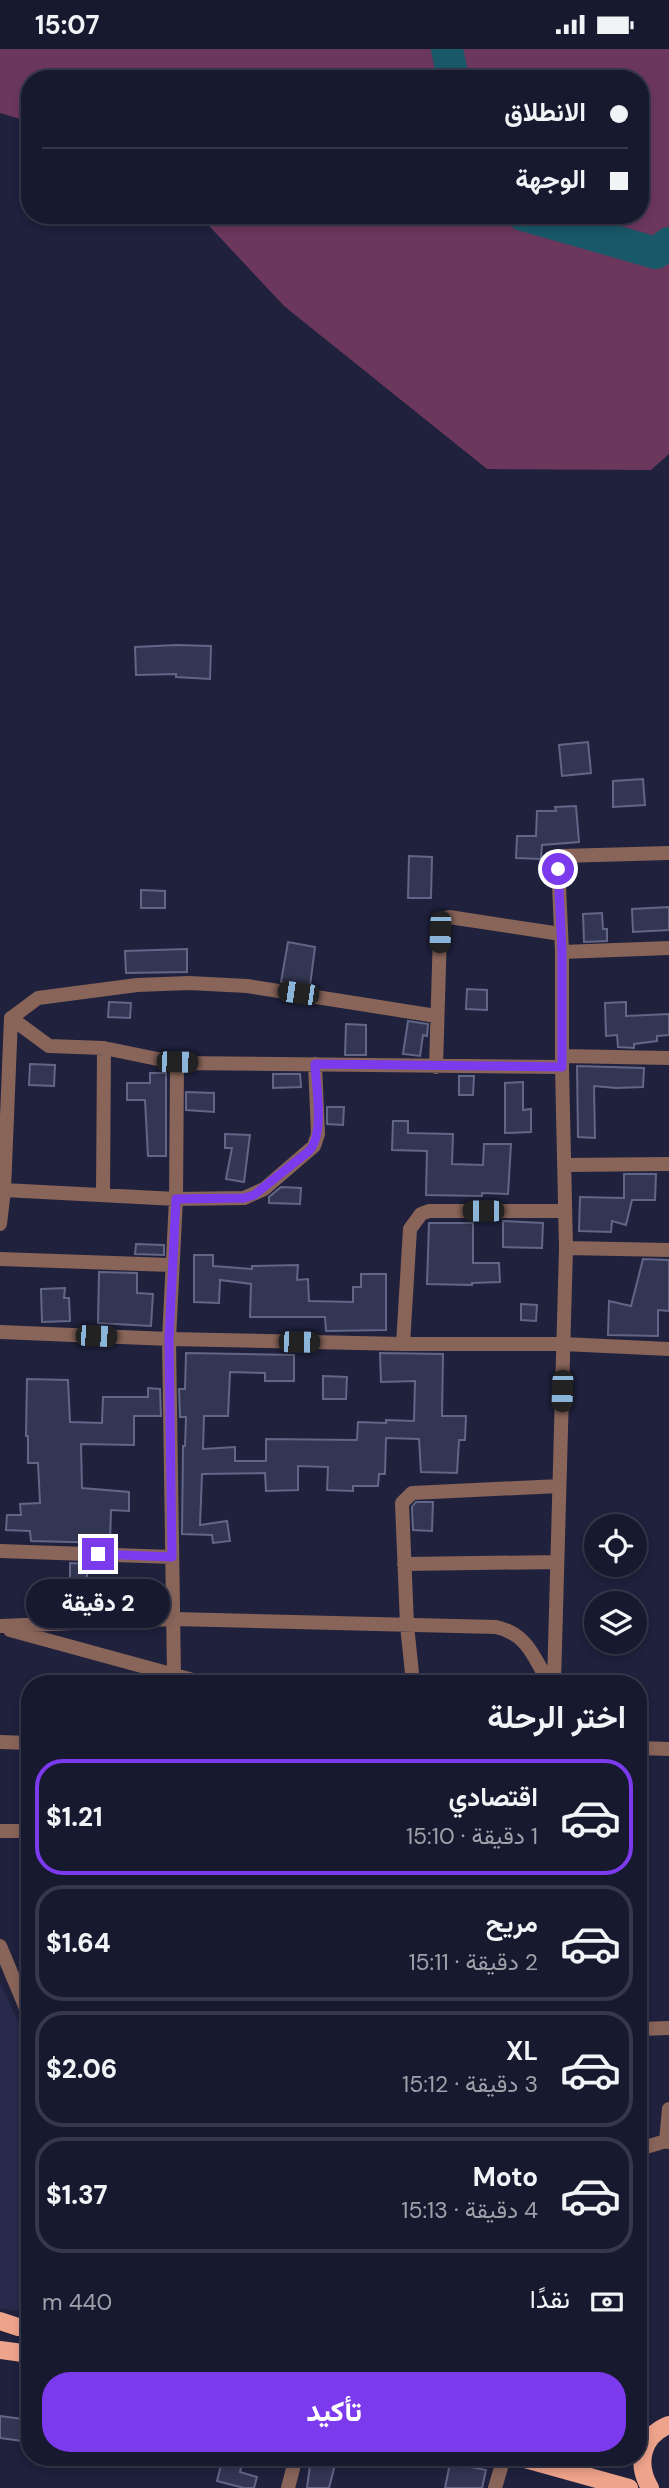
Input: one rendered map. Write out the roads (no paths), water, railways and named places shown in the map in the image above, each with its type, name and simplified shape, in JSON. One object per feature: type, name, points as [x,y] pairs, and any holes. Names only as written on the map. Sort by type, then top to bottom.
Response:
[{"type":"main road","points":[[0,2321],[21,2327]]},
{"type":"main road","points":[[0,2350],[21,2353]]},
{"type":"main road","points":[[647,2443],[659,2428]]},
{"type":"main road","points":[[551,2466],[629,2488]]},
{"type":"main road","points":[[641,2466],[650,2488]]},
{"type":"street","points":[[551,1675],[565,1248],[562,952],[558,869],[561,856],[669,853]]},
{"type":"street","points":[[436,1066],[440,932],[443,919],[449,916],[561,934]]},
{"type":"street","points":[[562,952],[669,949]]},
{"type":"street","points":[[11,1018],[38,998],[137,985],[189,983],[247,986],[436,1016]]},
{"type":"street","points":[[11,1018],[49,1046],[104,1048],[177,1062],[436,1066],[669,1058]]},
{"type":"street","points":[[0,1224],[4,1191],[11,1018]]},
{"type":"street","points":[[103,1195],[104,1048]]},
{"type":"street","points":[[0,1627],[174,1675],[169,1339],[176,1199],[177,1062]]},
{"type":"street","points":[[4,1191],[176,1199],[244,1198],[254,1195],[314,1146],[318,1134],[315,1064]]},
{"type":"street","points":[[564,1165],[669,1164]]},
{"type":"street","points":[[403,1345],[410,1229],[421,1214],[429,1211],[564,1211]]},
{"type":"street","points":[[565,1248],[669,1250]]},
{"type":"street","points":[[0,1259],[172,1265]]},
{"type":"street","points":[[0,1332],[403,1345],[563,1344],[669,1349]]},
{"type":"street","points":[[412,1675],[407,1625],[402,1503],[412,1493],[559,1486]]},
{"type":"street","points":[[0,1551],[172,1557]]},
{"type":"street","points":[[404,1564],[557,1562]]},
{"type":"street","points":[[0,1627],[173,1619],[496,1627],[512,1630],[522,1638],[546,1675]]},
{"type":"street","points":[[0,1742],[21,1743]]},
{"type":"street","points":[[647,1748],[669,1749]]},
{"type":"street","points":[[0,1831],[21,1831]]},
{"type":"street","points":[[0,1946],[21,1996]]},
{"type":"street","points":[[647,2029],[669,2028]]},
{"type":"street","points":[[647,2147],[668,2142],[669,2109]]},
{"type":"street","points":[[288,2488],[294,2466]]},
{"type":"street","points":[[495,2488],[501,2466]]},
{"type":"waterway","points":[[447,49],[451,70]]},
{"type":"waterway","points":[[554,224],[656,253],[669,243]]}]
